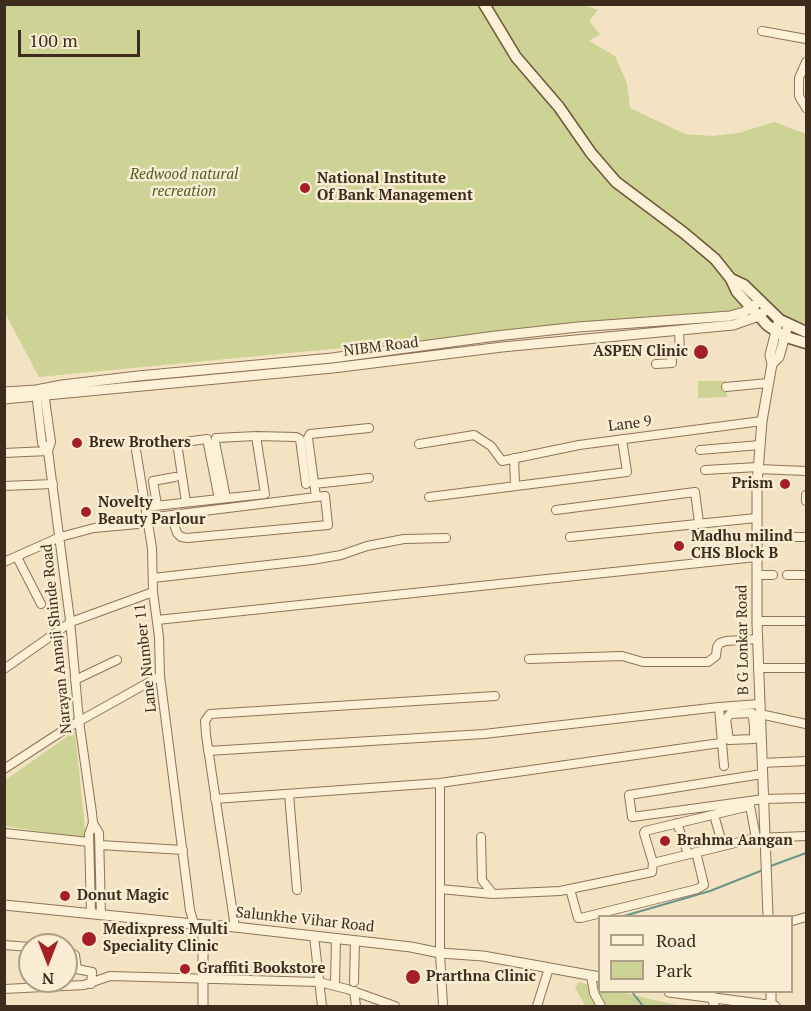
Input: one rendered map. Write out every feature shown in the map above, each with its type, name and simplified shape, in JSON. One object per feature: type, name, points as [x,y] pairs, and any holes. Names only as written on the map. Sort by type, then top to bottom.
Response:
[{"type":"main road","points":[[484,4],[516,57],[559,107],[602,167],[629,192],[684,233],[731,279],[744,285],[780,334],[807,343]]},
{"type":"main road","points":[[760,308],[783,322],[807,332]]},
{"type":"street","points":[[762,31],[807,39]]},
{"type":"street","points":[[807,62],[799,78],[799,96],[807,108]]},
{"type":"street","name":"NIBM Road","points":[[4,392],[40,393],[333,368],[502,347],[679,331],[731,321],[760,308]]},
{"type":"street","name":"NIBM Road","points":[[4,399],[138,376],[347,356],[578,327],[731,321]]},
{"type":"street","name":"B G Lonkar Road","points":[[768,913],[766,862],[761,838],[764,799],[758,717],[756,518],[762,421],[772,364],[779,357],[783,322]]},
{"type":"street","points":[[656,364],[672,363],[671,351],[680,351],[679,331]]},
{"type":"street","points":[[726,387],[768,383]]},
{"type":"street","name":"Narayan Annaji Shinde Road","points":[[40,393],[51,442],[48,451],[70,622],[78,721],[93,823],[99,833],[96,914]]},
{"type":"street","name":"Lane 9","points":[[420,444],[474,435],[491,446],[502,460],[579,445],[762,421]]},
{"type":"street","points":[[310,484],[308,438],[310,435],[369,428]]},
{"type":"street","points":[[146,507],[264,494],[255,436]]},
{"type":"street","points":[[222,498],[216,438],[255,436],[300,439],[310,484],[316,497]]},
{"type":"street","points":[[186,502],[177,443],[207,439],[222,498]]},
{"type":"street","points":[[429,497],[627,472],[622,439]]},
{"type":"street","name":"Lane Number 11","points":[[135,444],[149,521],[160,676],[183,850],[198,925]]},
{"type":"street","points":[[700,450],[760,445]]},
{"type":"street","points":[[4,453],[48,451]]},
{"type":"street","points":[[514,458],[515,485]]},
{"type":"street","points":[[705,470],[758,468],[807,471]]},
{"type":"street","points":[[157,505],[153,481],[175,477]]},
{"type":"street","points":[[310,484],[369,478]]},
{"type":"street","points":[[4,486],[53,484]]},
{"type":"street","points":[[556,510],[695,492],[699,523]]},
{"type":"street","points":[[807,495],[807,501]]},
{"type":"street","points":[[4,562],[60,537],[94,528],[149,521],[171,515],[316,497],[325,496],[328,525],[188,538],[181,537],[177,533],[171,515]]},
{"type":"street","points":[[570,537],[756,518]]},
{"type":"street","points":[[756,537],[807,537]]},
{"type":"street","points":[[153,578],[312,560],[404,539],[446,538]]},
{"type":"street","points":[[17,557],[41,604]]},
{"type":"street","points":[[157,620],[756,557]]},
{"type":"street","points":[[757,575],[773,575]]},
{"type":"street","points":[[787,575],[807,575]]},
{"type":"street","points":[[4,669],[70,622],[153,592]]},
{"type":"street","points":[[757,621],[807,621]]},
{"type":"street","points":[[529,659],[622,656],[643,662],[708,662],[716,656],[720,643],[757,639]]},
{"type":"street","points":[[75,680],[117,660]]},
{"type":"street","points":[[758,668],[807,668]]},
{"type":"street","points":[[4,769],[78,721],[160,676]]},
{"type":"street","points":[[235,927],[208,751],[205,721],[210,714],[495,696]]},
{"type":"street","points":[[719,707],[731,741],[754,739],[758,717]]},
{"type":"street","points":[[208,751],[484,734],[719,707],[758,717],[807,724]]},
{"type":"street","points":[[724,766],[722,743],[726,719],[730,714],[752,712],[758,717]]},
{"type":"street","points":[[215,799],[440,783],[722,743]]},
{"type":"street","points":[[762,763],[807,762]]},
{"type":"street","points":[[762,774],[628,795],[632,817],[764,799],[805,798]]},
{"type":"street","points":[[440,783],[440,953],[443,1006]]},
{"type":"street","points":[[289,794],[297,890]]},
{"type":"street","points":[[440,889],[519,894],[570,889],[652,872],[653,863],[644,832],[751,807],[761,838]]},
{"type":"street","points":[[714,814],[723,846]]},
{"type":"street","name":"Narayan Annaji Shinde Road","points":[[93,823],[88,834],[96,914]]},
{"type":"street","points":[[570,889],[578,918],[581,918],[697,889],[704,885],[677,823]]},
{"type":"street","points":[[4,833],[89,842]]},
{"type":"street","points":[[653,863],[761,838],[807,836]]},
{"type":"street","points":[[481,837],[482,880],[493,894]]},
{"type":"street","points":[[100,845],[183,850]]},
{"type":"street","name":"Salunkhe Vihar Road","points":[[4,905],[336,938],[440,953],[483,956],[595,976]]},
{"type":"street","points":[[198,925],[203,1006]]},
{"type":"street","points":[[314,936],[322,1006]]},
{"type":"street","points":[[335,985],[336,938]]},
{"type":"street","points":[[354,982],[355,941]]},
{"type":"street","points":[[537,1006],[549,968]]},
{"type":"street","points":[[78,969],[92,972],[91,984]]},
{"type":"street","points":[[4,989],[91,984],[110,976],[319,982],[335,985],[395,1006]]},
{"type":"street","points":[[595,976],[594,993],[601,1006]]},
{"type":"street","points":[[354,991],[356,1006]]},
{"type":"street","points":[[675,993],[769,1006]]},
{"type":"green space","name":"Redwood natural recreation","points":[[582,4],[598,10],[589,21],[600,34],[589,41],[615,56],[627,83],[630,108],[685,134],[712,136],[739,133],[774,122],[806,134],[806,323],[739,310],[39,377],[5,313],[4,5]]},
{"type":"green space","points":[[698,381],[726,381],[727,397],[698,398]]},
{"type":"green space","points":[[75,731],[86,839],[5,826],[4,781]]},
{"type":"green space","points":[[579,982],[598,987],[598,993],[624,993],[676,1005],[700,1006],[585,1006],[575,987]]},
{"type":"waterway","points":[[768,867],[806,853]]},
{"type":"waterway","points":[[627,915],[710,891],[763,870]]},
{"type":"waterway","points":[[633,993],[643,1006]]},
{"type":"place","name":"National Institute Of Bank Management","points":[[305,188]]},
{"type":"place","name":"ASPEN Clinic","points":[[701,352]]},
{"type":"place","name":"Brew Brothers","points":[[77,443]]},
{"type":"place","name":"Prism","points":[[785,484]]},
{"type":"place","name":"Novelty Beauty Parlour","points":[[86,512]]},
{"type":"place","name":"Madhu milind CHS Block B","points":[[679,546]]},
{"type":"place","name":"Brahma Aangan","points":[[665,841]]},
{"type":"place","name":"Donut Magic","points":[[65,896]]},
{"type":"place","name":"Medixpress Multi Speciality Clinic","points":[[89,939]]},
{"type":"place","name":"Graffiti Bookstore","points":[[185,969]]},
{"type":"place","name":"Prarthna Clinic","points":[[413,977]]}]
